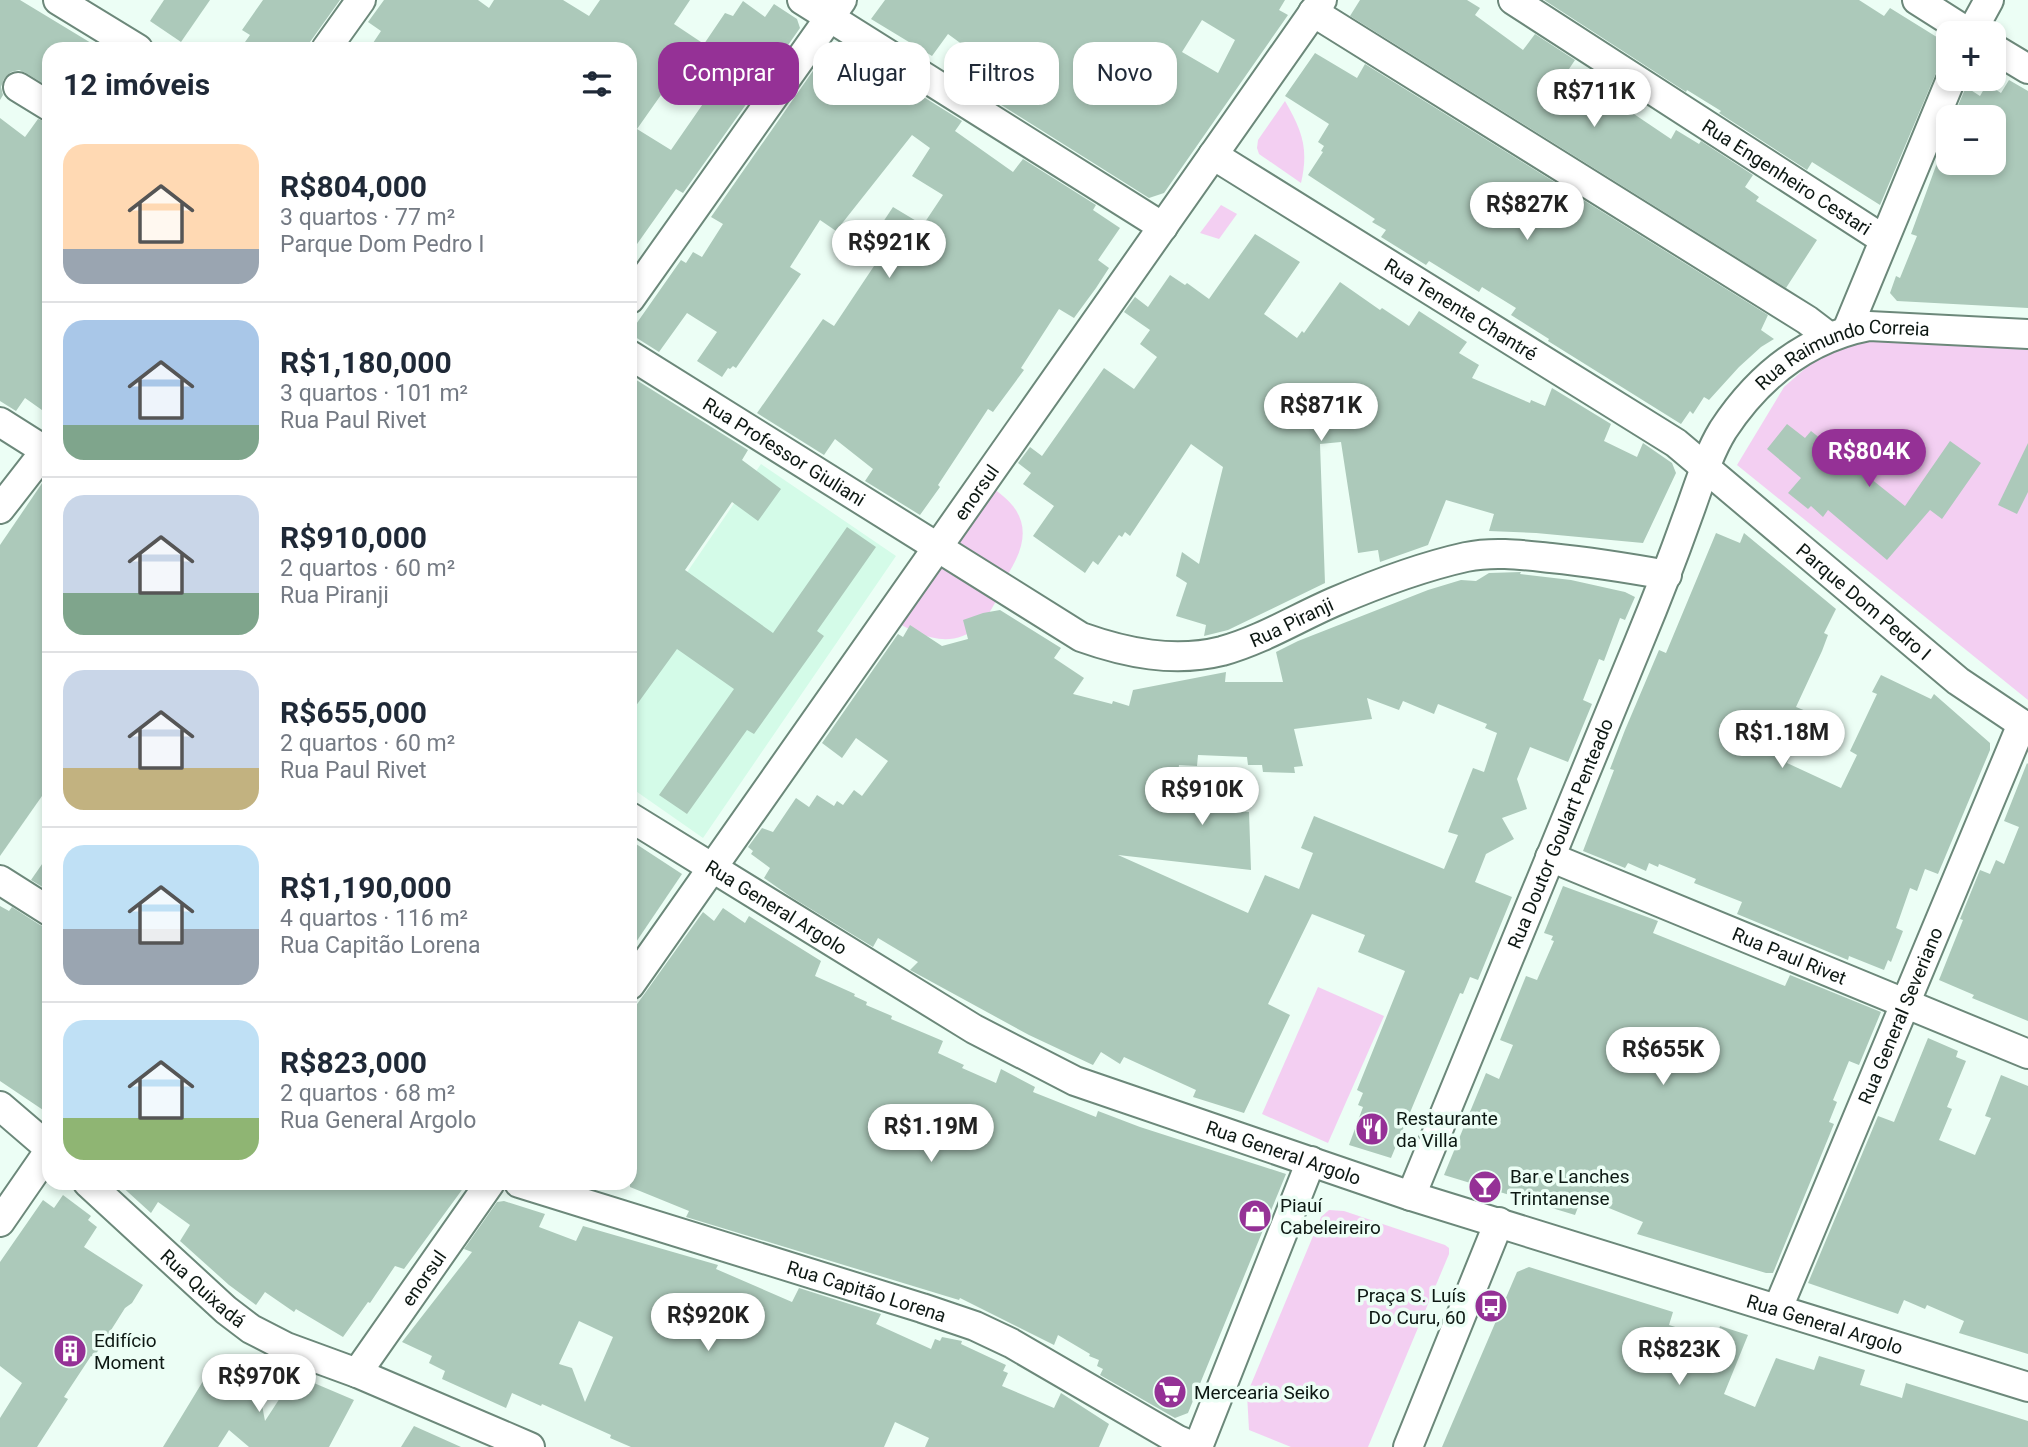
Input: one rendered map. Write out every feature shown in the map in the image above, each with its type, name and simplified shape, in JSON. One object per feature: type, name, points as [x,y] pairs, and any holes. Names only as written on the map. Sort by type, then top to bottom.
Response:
[{"type":"street","points":[[58,0],[127,42]]},
{"type":"street","points":[[331,42],[360,0]]},
{"type":"street","points":[[802,0],[836,9],[1163,227]]},
{"type":"street","name":"Rua Engenheiro Cestari","points":[[1513,0],[1883,239]]},
{"type":"street","points":[[1917,0],[1951,21]]},
{"type":"street","points":[[1977,21],[1989,0]]},
{"type":"street","points":[[1317,6],[1807,320],[1838,333],[1883,239],[1946,91]]},
{"type":"street","name":"enorsul","points":[[637,975],[1317,6]]},
{"type":"street","points":[[637,289],[836,9]]},
{"type":"street","points":[[2006,56],[2028,69]]},
{"type":"street","points":[[18,87],[42,102]]},
{"type":"street","name":"Rua Tenente Chantré","points":[[1213,155],[1676,443],[1706,468]]},
{"type":"street","name":"Rua Raimundo Correia","points":[[1706,468],[1722,432],[1773,370],[1799,352],[1838,333],[1869,326],[2028,334]]},
{"type":"street","name":"Rua Professor Giuliani","points":[[637,359],[938,547]]},
{"type":"street","points":[[0,422],[42,446]]},
{"type":"street","points":[[0,509],[42,457]]},
{"type":"street","name":"Rua Doutor Goulart Penteado","points":[[1411,1196],[1667,575],[1706,468]]},
{"type":"street","name":"Parque Dom Pedro I","points":[[1706,468],[1958,681],[2025,726]]},
{"type":"street","name":"Rua Piranji","points":[[938,547],[1081,637],[1140,654],[1172,657],[1221,651],[1256,639],[1334,602],[1419,570],[1467,556],[1503,553],[1535,556],[1667,575]]},
{"type":"street","name":"Rua General Severiano","points":[[1778,1308],[2025,726]]},
{"type":"street","name":"Rua General Argolo","points":[[637,821],[974,1029],[1075,1081],[1411,1196],[2028,1387]]},
{"type":"street","name":"Rua Paul Rivet","points":[[1550,857],[2028,1054]]},
{"type":"street","points":[[0,880],[42,907]]},
{"type":"street","points":[[0,1106],[42,1143]]},
{"type":"street","points":[[0,1222],[42,1159]]},
{"type":"street","points":[[1197,1447],[1311,1161]]},
{"type":"street","name":"Rua Quixadá","points":[[96,1190],[226,1310],[251,1329],[286,1347],[357,1373],[530,1447]]},
{"type":"street","name":"enorsul","points":[[357,1373],[486,1190]]},
{"type":"street","name":"Rua Capitão Lorena","points":[[542,1190],[975,1326],[1012,1343],[1166,1433],[1197,1447]]},
{"type":"street","points":[[1408,1447],[1499,1222]]},
{"type":"shaded area","points":[[1285,101],[1296,122],[1304,150],[1301,183],[1259,154],[1257,148],[1258,140]]},
{"type":"shaded area","points":[[1221,205],[1237,214],[1219,239],[1200,233]]},
{"type":"shaded area","points":[[1840,338],[2028,347],[2028,700],[1737,465],[1784,387]]},
{"type":"shaded area","points":[[761,464],[896,556],[703,838],[637,792],[637,616],[651,625]]},
{"type":"shaded area","points":[[986,484],[1011,503],[1022,524],[1020,549],[1006,577],[948,540]]},
{"type":"shaded area","points":[[935,559],[998,598],[979,626],[958,638],[925,636],[893,620]]},
{"type":"shaded area","points":[[1318,987],[1384,1016],[1328,1143],[1262,1114]]},
{"type":"shaded area","points":[[1329,1210],[1344,1211],[1449,1248],[1449,1254],[1368,1447],[1291,1447],[1249,1430],[1247,1394],[1321,1217]]},
{"type":"building","points":[[0,0],[20,0],[89,42],[42,42],[42,83],[19,70],[11,72],[4,79],[0,100]]},
{"type":"building","points":[[164,0],[210,0],[181,42],[150,21]]},
{"type":"building","points":[[263,0],[340,0],[310,42],[245,42],[250,35],[242,30]]},
{"type":"building","points":[[384,0],[478,0],[489,8],[494,0],[563,0],[589,16],[600,0],[690,0],[674,24],[701,42],[658,42],[658,99],[637,129],[637,42],[374,42],[381,31],[368,22]]},
{"type":"building","points":[[885,0],[1285,0],[1279,10],[1288,15],[1164,193],[1149,198],[1001,105],[1059,105],[1059,42],[959,42],[948,34],[932,56],[930,42],[909,42],[871,19]],"holes":[[[1202,20],[1235,40],[1218,73],[1182,52]]]},
{"type":"building","points":[[1360,0],[1467,0],[1480,8],[1475,15],[1523,50],[1535,34],[1575,60],[1565,75],[1619,110],[1622,106],[1671,139],[1676,130],[1699,144],[1701,141],[1753,175],[1745,187],[1759,197],[1756,201],[1817,240],[1786,288],[1350,16]]},
{"type":"building","points":[[1544,0],[1859,0],[1884,16],[1890,8],[1936,37],[1936,73],[1880,205],[1812,162],[1807,170],[1719,113],[1721,111],[1687,90],[1686,92]]},
{"type":"building","points":[[743,1],[765,17],[774,4],[797,19],[800,28],[790,42],[705,42],[725,13],[733,16]]},
{"type":"building","points":[[1315,53],[1357,78],[1365,64],[1768,315],[1761,330],[1774,339],[1739,367],[1709,400],[1704,397],[1693,414],[1690,411],[1681,424],[1511,315],[1516,308],[1482,287],[1479,292],[1429,261],[1426,265],[1381,237],[1386,230],[1372,222],[1375,219],[1308,175],[1323,152],[1321,151],[1324,146],[1318,142],[1329,124],[1285,96]]},
{"type":"building","points":[[813,71],[813,105],[930,105],[930,101],[962,121],[955,131],[1013,172],[1023,159],[1096,205],[1093,210],[1120,228],[1098,260],[1109,268],[1096,288],[1074,318],[1059,309],[1021,368],[1024,370],[993,412],[988,409],[920,515],[865,481],[873,469],[835,439],[824,455],[757,413],[823,319],[834,326],[876,263],[892,273],[914,242],[883,222],[893,207],[923,225],[943,195],[912,176],[930,148],[912,135],[836,231],[820,220],[790,267],[801,274],[736,368],[728,368],[722,377],[697,361],[717,332],[687,313],[659,352],[637,338],[637,323],[681,260],[686,263],[693,252],[702,257],[723,224],[711,217],[789,105],[799,105],[799,91]]},
{"type":"building","points":[[2009,80],[2028,91],[2028,308],[1897,301],[1890,293],[1896,276],[1900,278],[1917,236],[1911,234],[1936,166],[1936,175],[2006,175],[2006,105],[1958,105],[1964,91],[1972,91],[1980,96],[1983,91],[2001,93],[2006,91]]},
{"type":"building","points":[[702,105],[746,105],[683,193],[676,189],[637,244],[637,129],[671,150]]},
{"type":"building","points":[[0,118],[25,137],[38,119],[42,120],[42,410],[25,398],[16,411],[0,401]]},
{"type":"building","points":[[1255,234],[1300,262],[1264,314],[1297,338],[1302,331],[1304,333],[1340,282],[1380,310],[1382,308],[1409,326],[1419,311],[1467,342],[1459,353],[1479,365],[1472,378],[1530,403],[1531,400],[1545,406],[1552,388],[1611,424],[1604,441],[1637,457],[1643,443],[1672,463],[1676,473],[1643,543],[1489,531],[1494,514],[1446,500],[1428,545],[1380,562],[1378,550],[1358,553],[1341,442],[1320,444],[1325,583],[1228,630],[1204,636],[1206,625],[1176,616],[1187,583],[1176,576],[1182,552],[1199,564],[1223,467],[1191,444],[1130,536],[1125,532],[1122,537],[1119,535],[1098,565],[1093,561],[1085,573],[1033,536],[1054,506],[1023,484],[1031,473],[1018,463],[1030,447],[1042,456],[1104,368],[1134,389],[1157,357],[1140,344],[1150,330],[1124,312],[1135,297],[1148,307],[1170,275],[1209,299]]},
{"type":"building","points":[[637,380],[748,450],[742,460],[781,489],[758,521],[732,502],[685,570],[773,633],[847,527],[876,547],[817,631],[824,636],[754,734],[747,730],[687,814],[659,795],[734,689],[677,649],[637,704]]},
{"type":"building","points":[[1787,424],[1805,438],[1811,431],[1905,506],[1950,441],[1981,463],[1942,519],[1930,510],[1887,560],[1828,510],[1823,517],[1811,506],[1808,509],[1788,493],[1801,478],[1767,449]]},
{"type":"building","points":[[2028,443],[2028,492],[2017,514],[1998,505]]},
{"type":"building","points":[[42,483],[42,796],[0,856],[0,545]]},
{"type":"building","points":[[1716,533],[1740,543],[1744,533],[1836,609],[1824,633],[1828,635],[1822,651],[1796,707],[1806,711],[1799,728],[1802,729],[1787,763],[1841,788],[1857,755],[1850,751],[1877,694],[1872,692],[1881,675],[1931,699],[1934,694],[1990,743],[1990,750],[1938,874],[1925,869],[1917,891],[1910,888],[1896,928],[1903,931],[1891,962],[1888,960],[1884,970],[1849,956],[1848,960],[1737,914],[1742,902],[1694,883],[1696,879],[1659,864],[1658,867],[1649,863],[1646,871],[1628,863],[1625,868],[1583,851],[1614,770],[1610,769],[1625,730],[1659,650],[1666,653]]},
{"type":"building","points":[[1521,572],[1520,574],[1571,580],[1625,592],[1635,597],[1625,620],[1620,618],[1604,661],[1599,659],[1583,700],[1592,704],[1568,762],[1530,747],[1517,779],[1527,809],[1502,818],[1514,839],[1486,854],[1475,882],[1512,897],[1478,980],[1470,977],[1463,994],[1460,993],[1391,1158],[1349,1145],[1363,1107],[1358,1105],[1363,1093],[1357,1090],[1405,971],[1358,952],[1365,935],[1312,914],[1268,1004],[1290,1015],[1244,1113],[1193,1097],[1196,1090],[1124,1057],[1120,1064],[1101,1052],[1093,1065],[1029,1035],[910,970],[918,962],[878,938],[873,947],[791,897],[764,878],[770,868],[751,854],[753,851],[748,847],[762,828],[773,832],[796,798],[809,807],[817,795],[834,806],[837,801],[843,805],[854,790],[862,796],[888,761],[856,738],[842,758],[822,743],[898,634],[903,637],[910,625],[942,646],[968,639],[963,620],[1000,610],[1061,648],[1054,658],[1084,678],[1073,694],[1129,706],[1133,690],[1226,672],[1225,682],[1283,682],[1276,652],[1428,590],[1461,580],[1476,581],[1489,573]],"holes":[[[1367,698],[1399,710],[1403,701],[1434,714],[1438,704],[1487,724],[1485,728],[1497,733],[1484,772],[1473,768],[1448,832],[1458,835],[1444,869],[1314,816],[1301,848],[1313,853],[1299,889],[1265,875],[1248,913],[1118,855],[1251,870],[1249,812],[1174,807],[1179,765],[1197,766],[1198,755],[1247,757],[1248,765],[1262,765],[1263,772],[1295,773],[1294,767],[1303,766],[1294,729],[1372,719]]]},
{"type":"building","points":[[2027,763],[2028,1021],[1972,998],[1974,995],[1939,980],[1980,870],[1990,874],[1996,860],[2004,864],[2019,827],[2004,821]]},
{"type":"building","points":[[637,845],[682,874],[637,941]]},
{"type":"building","points":[[42,864],[42,887],[31,880]]},
{"type":"building","points":[[1563,886],[1658,921],[1653,933],[1785,986],[1790,975],[1881,1012],[1859,1065],[1849,1061],[1833,1100],[1837,1102],[1829,1122],[1834,1124],[1773,1273],[1637,1234],[1643,1222],[1582,1197],[1575,1215],[1444,1175],[1486,1073],[1499,1079],[1513,1045],[1500,1040],[1526,976],[1537,980],[1554,941],[1551,940],[1553,936],[1544,933]]},
{"type":"building","points":[[0,906],[9,911],[12,907],[42,926],[42,1109],[0,1081]]},
{"type":"building","points":[[723,908],[745,923],[749,916],[821,961],[815,976],[855,994],[854,996],[867,1002],[866,1005],[892,1016],[891,1019],[943,1041],[938,1053],[964,1065],[962,1068],[996,1083],[1001,1069],[1035,1087],[1033,1092],[1096,1117],[1098,1111],[1286,1174],[1188,1413],[1175,1418],[1100,1375],[1103,1369],[1097,1366],[1099,1360],[1058,1335],[1054,1345],[960,1298],[959,1300],[686,1217],[689,1211],[637,1190],[637,1004],[703,912],[714,921]]},
{"type":"building","points":[[1928,1038],[1958,1051],[1956,1057],[1966,1061],[1947,1107],[1952,1109],[1939,1140],[1975,1155],[1991,1118],[1985,1116],[2001,1075],[2028,1086],[2028,1354],[1959,1333],[1964,1321],[1927,1305],[1925,1309],[1904,1300],[1898,1314],[1808,1283],[1878,1116],[1894,1122]]},
{"type":"building","points":[[126,1190],[462,1190],[404,1269],[395,1266],[343,1337],[296,1309],[294,1312],[265,1292],[256,1305],[180,1241],[190,1225],[158,1202],[151,1213]]},
{"type":"building","points":[[63,1195],[91,1216],[88,1220],[97,1227],[84,1247],[143,1285],[64,1397],[68,1399],[37,1447],[0,1447],[0,1418],[22,1383],[0,1366],[0,1262],[43,1200],[54,1208]]},
{"type":"building","points":[[504,1201],[545,1214],[539,1227],[576,1241],[583,1226],[718,1265],[716,1269],[792,1302],[799,1288],[881,1314],[876,1324],[931,1349],[935,1339],[940,1341],[942,1337],[962,1341],[961,1344],[1006,1365],[1003,1371],[1008,1373],[1002,1386],[1054,1408],[1061,1393],[1109,1424],[1099,1447],[925,1447],[929,1438],[895,1422],[884,1447],[631,1447],[610,1438],[611,1435],[512,1393],[506,1408],[442,1379],[445,1371],[429,1363],[432,1356],[402,1342],[472,1252],[464,1249],[497,1202]],"holes":[[[579,1321],[613,1337],[585,1402],[572,1368],[559,1364]]]},
{"type":"building","points":[[1529,1267],[1673,1312],[1669,1325],[1716,1340],[1720,1326],[1748,1335],[1724,1394],[1755,1407],[1776,1358],[1814,1370],[1819,1356],[1865,1370],[1860,1385],[1902,1398],[1906,1383],[2028,1421],[2028,1447],[1442,1447],[1517,1272]]},
{"type":"building","points":[[217,1358],[258,1384],[265,1421],[295,1375],[354,1400],[329,1447],[249,1447],[229,1430],[218,1447],[163,1447]]},
{"type":"building","points":[[414,1426],[461,1447],[401,1447]]},
{"type":"place","name":"Restaurante da Villa","points":[[1372,1129]]},
{"type":"place","name":"Bar e Lanches Trintanense","points":[[1485,1187]]},
{"type":"place","name":"Piauí Cabeleireiro","points":[[1255,1216]]},
{"type":"place","name":"Praça S. Luís Do Curu, 60","points":[[1491,1306]]},
{"type":"place","name":"Edifício Moment","points":[[70,1351]]},
{"type":"place","name":"Mercearia Seiko","points":[[1170,1392]]}]
